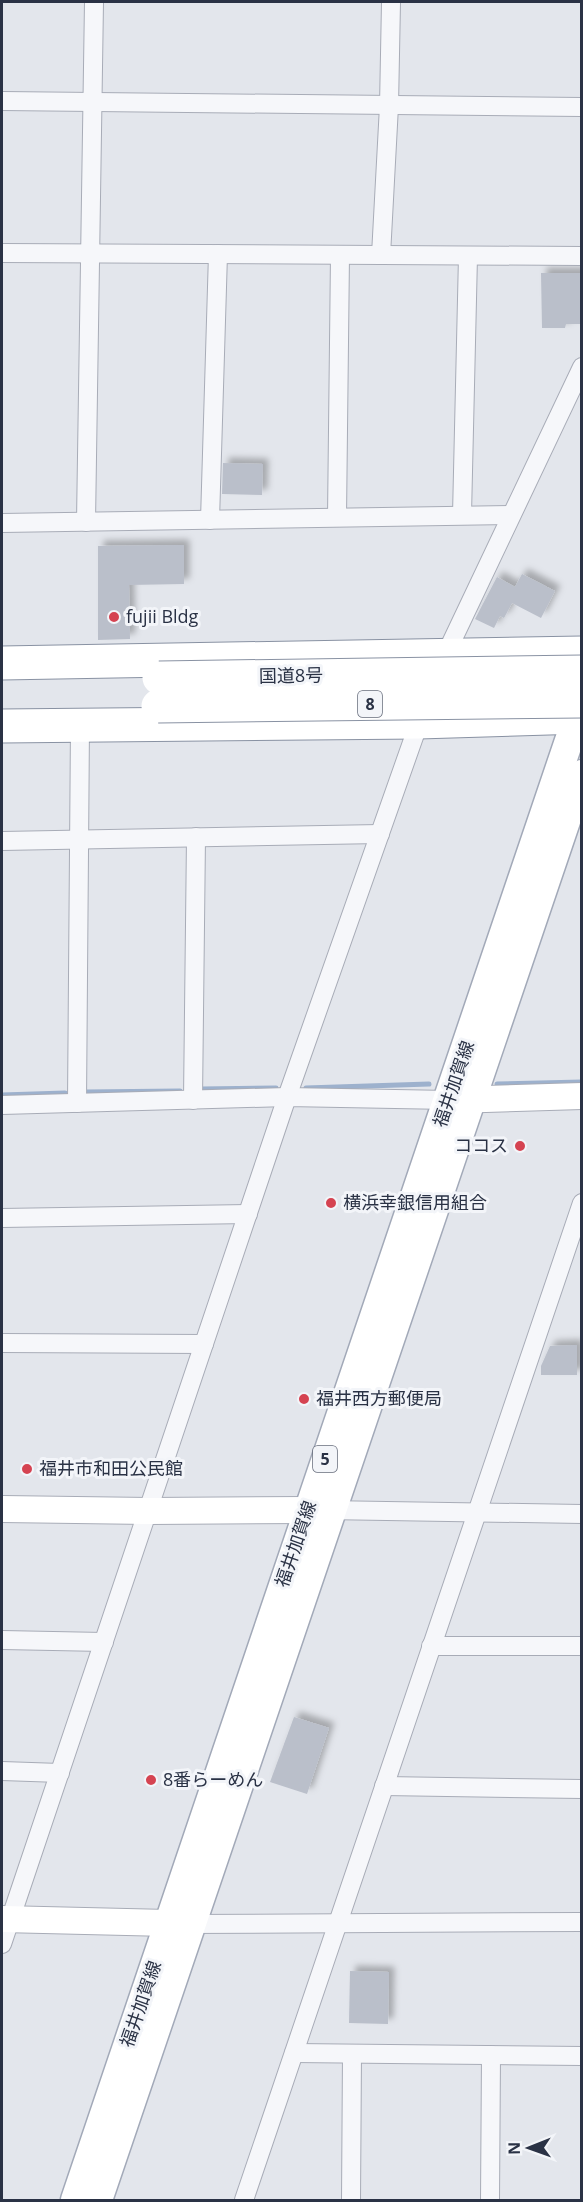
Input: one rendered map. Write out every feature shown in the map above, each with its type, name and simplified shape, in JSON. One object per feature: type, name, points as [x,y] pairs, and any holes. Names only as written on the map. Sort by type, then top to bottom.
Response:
[{"type":"highway","points":[[2,663],[582,652]]},
{"type":"highway","name":"国道8号","points":[[2,709],[158,692],[582,672]]},
{"type":"highway","name":"国道8号","points":[[2,682],[158,692],[580,710]]},
{"type":"highway","points":[[2,726],[419,722],[580,710]]},
{"type":"main road","name":"福井加賀線","points":[[98,2200],[181,1924],[459,1100],[580,710]]},
{"type":"main road","name":"福井加賀線","points":[[459,1100],[582,774]]},
{"type":"main road","name":"福井加賀線","points":[[75,2200],[181,1924]]},
{"type":"street","points":[[86,522],[94,2]]},
{"type":"street","points":[[381,255],[389,106],[391,2]]},
{"type":"street","points":[[2,101],[582,107]]},
{"type":"street","points":[[2,253],[582,256]]},
{"type":"street","points":[[210,520],[218,255]]},
{"type":"street","points":[[337,517],[340,255]]},
{"type":"street","points":[[462,515],[468,256]]},
{"type":"street","points":[[2,1944],[6,1919],[60,1773],[287,1097],[419,722],[445,655],[582,368]]},
{"type":"street","points":[[2,523],[510,515]]},
{"type":"street","points":[[77,1103],[80,726]]},
{"type":"street","points":[[2,841],[380,834]]},
{"type":"street","points":[[194,1100],[196,837]]},
{"type":"street","points":[[2,1105],[287,1097],[459,1100],[582,1096]]},
{"type":"street","points":[[244,2200],[475,1512],[582,1203]]},
{"type":"street","points":[[2,1218],[248,1214]]},
{"type":"street","points":[[2,1343],[204,1344]]},
{"type":"street","points":[[2,1509],[582,1514]]},
{"type":"street","points":[[2,1640],[104,1642]]},
{"type":"street","points":[[431,1646],[582,1646]]},
{"type":"street","points":[[2,1771],[60,1773]]},
{"type":"street","points":[[384,1786],[582,1789]]},
{"type":"street","points":[[6,1919],[181,1924],[582,1922]]},
{"type":"street","points":[[294,2053],[582,2056]]},
{"type":"street","points":[[351,2200],[352,2054]]},
{"type":"street","points":[[489,2200],[491,2055]]},
{"type":"building","points":[[541,273],[582,273],[582,324],[566,324],[565,328],[542,328]]},
{"type":"building","points":[[223,463],[263,464],[262,495],[222,494]]},
{"type":"building","points":[[184,545],[184,584],[129,585],[130,639],[98,640],[98,546]]},
{"type":"building","points":[[522,574],[555,591],[541,618],[512,603],[504,618],[500,616],[494,628],[475,619],[497,577],[515,587]]},
{"type":"building","points":[[577,1345],[577,1375],[541,1375],[541,1366],[550,1346]]},
{"type":"building","points":[[294,1717],[329,1728],[307,1794],[270,1782]]},
{"type":"building","points":[[350,1971],[389,1972],[388,2024],[349,2023]]},
{"type":"waterway","points":[[497,1084],[582,1082]]},
{"type":"waterway","points":[[306,1088],[429,1084]]},
{"type":"waterway","points":[[201,1089],[276,1088]]},
{"type":"waterway","points":[[85,1092],[180,1091]]},
{"type":"waterway","points":[[2,1095],[65,1093]]},
{"type":"place","name":"fujii Bldg","points":[[114,617]]},
{"type":"place","name":"ココス","points":[[520,1146]]},
{"type":"place","name":"横浜幸銀信用組合","points":[[331,1203]]},
{"type":"place","name":"福井西方郵便局","points":[[304,1399]]},
{"type":"place","name":"福井市和田公民館","points":[[27,1469]]},
{"type":"place","name":"8番らーめん","points":[[151,1780]]}]
